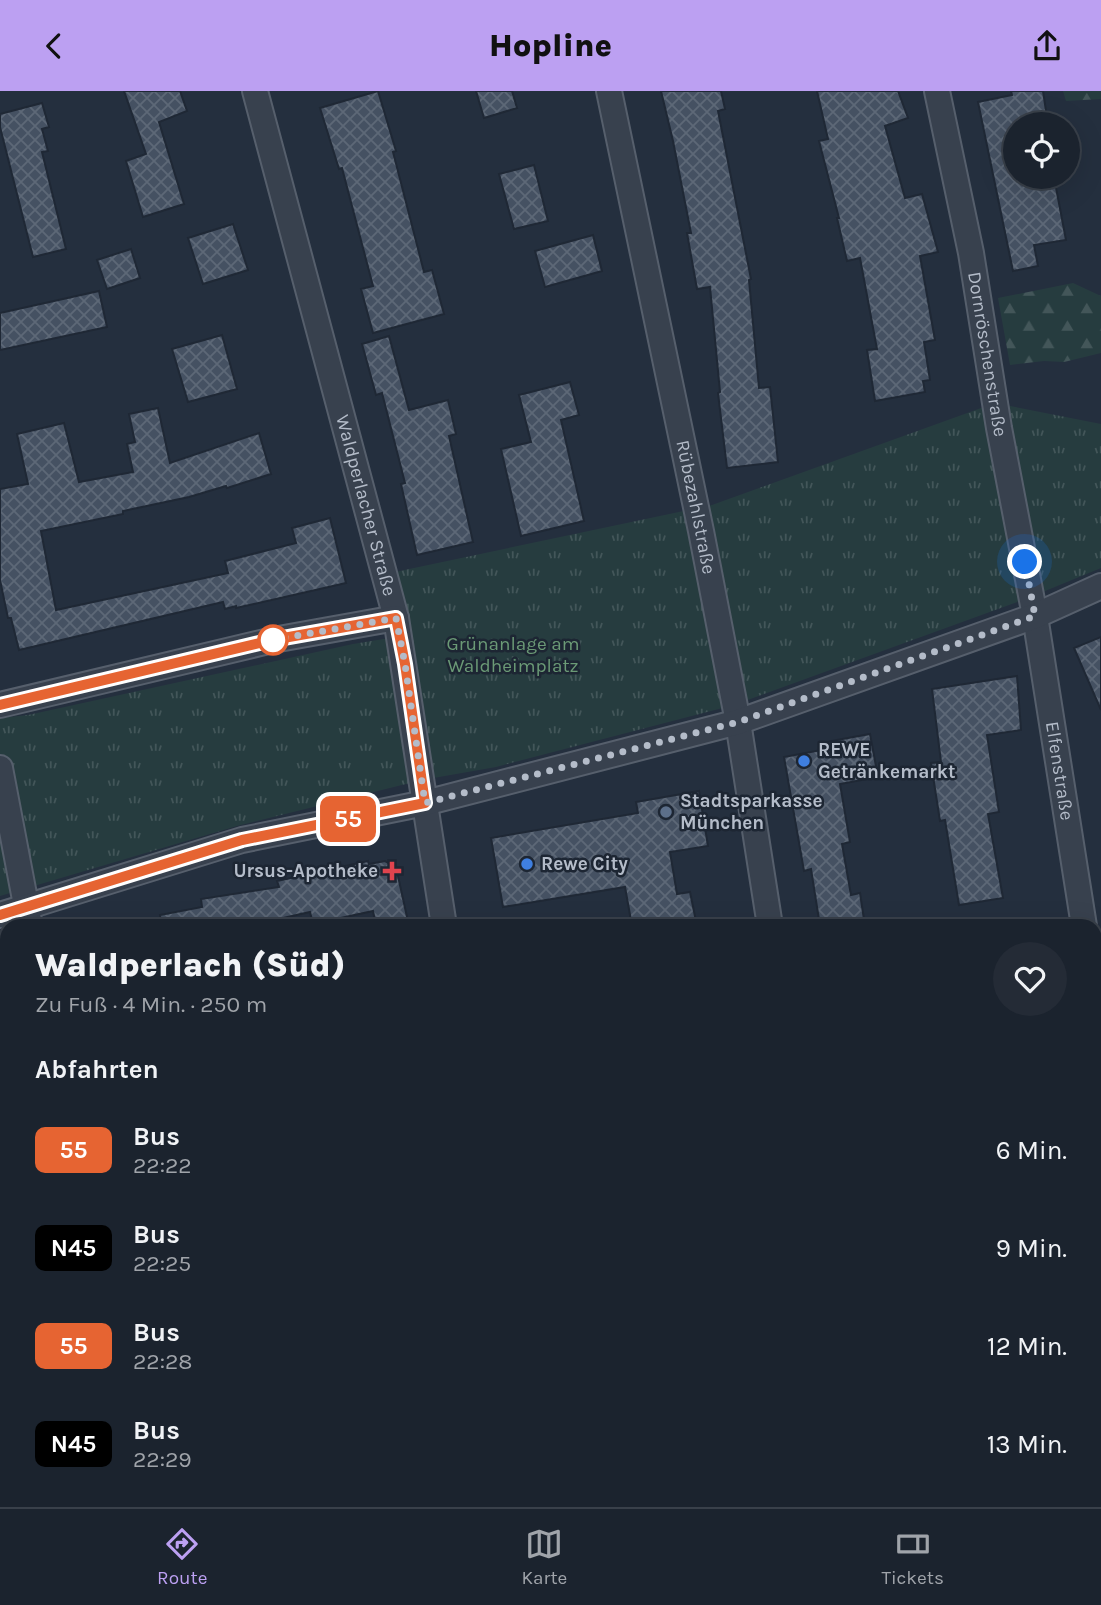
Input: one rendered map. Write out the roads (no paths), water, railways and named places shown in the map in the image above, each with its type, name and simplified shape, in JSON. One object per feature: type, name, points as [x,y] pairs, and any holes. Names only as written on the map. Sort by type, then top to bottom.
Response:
[{"type":"street","name":"Waldperlacher Straße","points":[[255,91],[396,618],[443,919]]},
{"type":"street","name":"Rübezahlstraße","points":[[609,91],[738,722],[769,919]]},
{"type":"street","name":"Dornröschenstraße","points":[[937,91],[971,253],[999,428],[1035,616]]},
{"type":"street","points":[[0,915],[28,916],[242,840],[425,803],[738,722],[1035,616],[1101,586]]},
{"type":"street","name":"Elfenstraße","points":[[1035,616],[1083,919]]},
{"type":"street","points":[[0,705],[272,640],[396,618]]},
{"type":"street","points":[[0,768],[28,916]]},
{"type":"place","name":"REWE Getränkemarkt","points":[[804,761]]},
{"type":"place","name":"Stadtsparkasse München","points":[[666,812]]},
{"type":"place","name":"Rewe City","points":[[527,864]]},
{"type":"place","name":"Ursus-Apotheke","points":[[392,871]]},
{"type":"park label","name":"Grünanlage am Waldheimplatz","points":[[513,655]]}]
